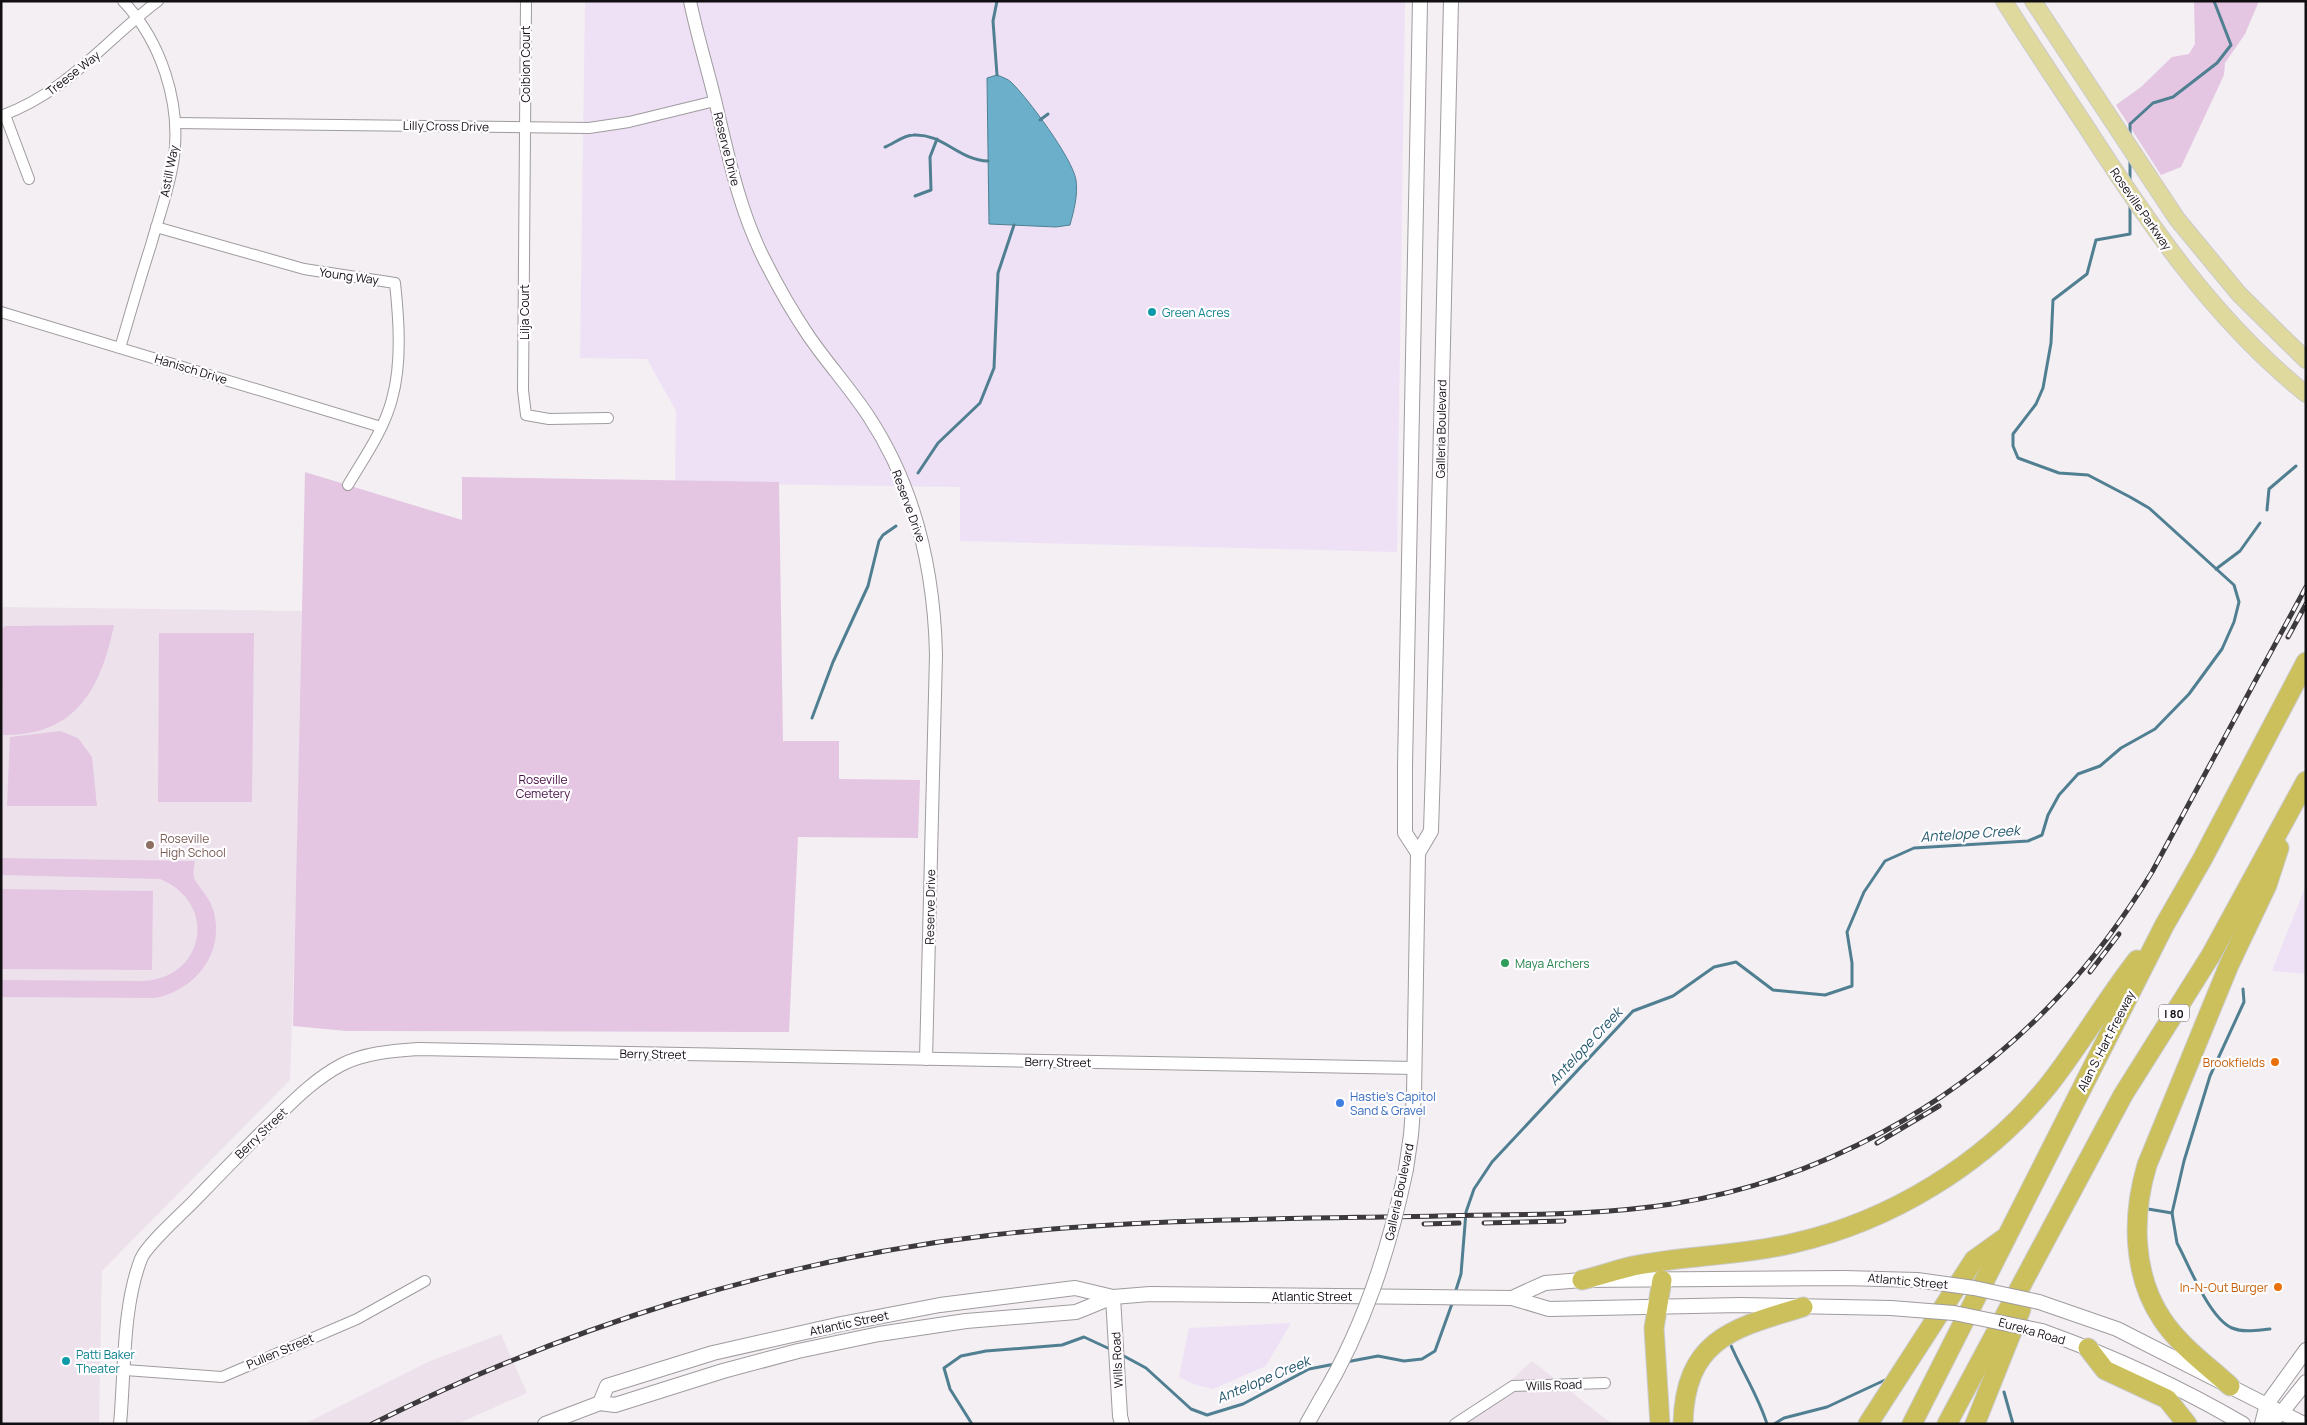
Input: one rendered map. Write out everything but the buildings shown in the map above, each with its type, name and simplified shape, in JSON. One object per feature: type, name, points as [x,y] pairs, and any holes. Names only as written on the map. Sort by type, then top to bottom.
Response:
[{"type":"highway","name":"Alan S. Hart Freeway","points":[[1912,1424],[2164,926],[2203,858],[2306,662]]},
{"type":"highway","name":"I 80","points":[[1947,1424],[2123,1095],[2211,955],[2306,781]]},
{"type":"highway","points":[[2230,1386],[2180,1340],[2162,1320],[2145,1288],[2137,1230],[2138,1198],[2147,1165],[2186,1069],[2230,965],[2267,885],[2292,807]]},
{"type":"highway","points":[[1582,1280],[1634,1266],[1734,1254],[1795,1243],[1856,1223],[1927,1189],[1989,1144],[2017,1120],[2041,1093],[2107,999],[2164,926]]},
{"type":"highway","points":[[1975,1424],[2056,1220]]},
{"type":"highway","points":[[1868,1424],[1974,1260],[2009,1234]]},
{"type":"highway","points":[[1660,1424],[1654,1328],[1662,1280]]},
{"type":"highway","points":[[1683,1424],[1684,1404],[1693,1371],[1710,1346],[1746,1324],[1803,1308]]},
{"type":"highway","points":[[2088,1348],[2106,1370],[2167,1399],[2186,1424]]},
{"type":"main road","points":[[1418,853],[1405,833],[1405,766],[1420,1]]},
{"type":"main road","name":"Galleria Boulevard","points":[[1307,1424],[1342,1365],[1380,1272],[1406,1169],[1411,1135],[1418,853],[1431,831],[1451,1]]},
{"type":"main road","name":"Roseville Parkway","points":[[2004,1],[2140,211],[2192,280],[2244,337],[2306,394]]},
{"type":"main road","name":"Roseville Parkway","points":[[2033,1],[2160,196],[2239,294],[2306,360]]},
{"type":"main road","name":"Atlantic Street","points":[[1512,1298],[1545,1283],[1582,1280],[1853,1278],[1917,1280],[2003,1294],[2077,1314],[2145,1342],[2282,1412]]},
{"type":"main road","name":"Atlantic Street","points":[[600,1403],[607,1386],[713,1353],[856,1321],[940,1305],[1075,1288],[1113,1297]]},
{"type":"main road","name":"Atlantic Street","points":[[545,1424],[600,1403],[615,1405],[723,1371],[879,1334],[966,1321],[1076,1312],[1113,1297],[1150,1294],[1427,1296],[1512,1298],[1550,1309],[1740,1306],[1803,1308]]},
{"type":"main road","name":"Wills Road","points":[[1113,1297],[1122,1424]]},
{"type":"main road","name":"Eureka Road","points":[[1803,1308],[1891,1308],[1954,1313],[1986,1318],[2042,1332],[2088,1348],[2175,1388],[2243,1424]]},
{"type":"main road","points":[[723,1371],[728,1362],[736,1357],[842,1332],[856,1321]]},
{"type":"main road","points":[[2262,1424],[2268,1404],[2306,1350]]},
{"type":"main road","points":[[2269,1424],[2282,1412],[2306,1382]]},
{"type":"main road","points":[[2282,1412],[2304,1424]]},
{"type":"street","name":"Astill Way","points":[[120,348],[172,171],[175,123],[171,96],[153,45],[124,1]]},
{"type":"street","name":"Treese Way","points":[[3,115],[48,94],[68,80],[158,1]]},
{"type":"street","name":"Coibion Court","points":[[525,127],[526,1]]},
{"type":"street","name":"Reserve Drive","points":[[690,1],[737,190],[756,242],[790,307],[808,335],[862,406],[882,440],[908,496],[924,548],[934,601],[936,654],[926,1059]]},
{"type":"street","name":"Lilly Cross Drive","points":[[175,123],[525,127],[607,126],[715,100]]},
{"type":"street","points":[[3,115],[30,179]]},
{"type":"street","name":"Lilja Court","points":[[525,127],[523,390],[526,415],[549,419],[608,418]]},
{"type":"street","name":"Young Way","points":[[156,227],[304,269],[395,283],[398,309],[396,384],[381,427],[348,485]]},
{"type":"street","name":"Hanisch Drive","points":[[1,312],[381,427]]},
{"type":"street","name":"Berry Street","points":[[120,1424],[132,1287],[145,1253],[229,1163],[309,1086],[329,1072],[356,1058],[392,1051],[418,1050],[1414,1068]]},
{"type":"street","name":"Pullen Street","points":[[125,1370],[222,1377],[357,1319],[425,1280]]},
{"type":"street","name":"Wills Road","points":[[1455,1424],[1513,1386],[1605,1383]]},
{"type":"shaded area","points":[[585,1],[1405,1],[1397,552],[960,541],[960,487],[675,483],[676,411],[647,359],[580,358]]},
{"type":"shaded area","name":"Roseville High School","points":[[1,607],[306,611],[290,1080],[102,1271],[99,1424],[1,1424]]},
{"type":"shaded area","points":[[2306,885],[2306,974],[2272,971]]},
{"type":"shaded area","points":[[1291,1323],[1266,1366],[1213,1389],[1196,1385],[1179,1377],[1189,1328]]},
{"type":"shaded area","points":[[501,1334],[527,1393],[457,1424],[304,1424],[430,1361]]},
{"type":"shaded area","points":[[1532,1361],[1612,1424],[1463,1424]]},
{"type":"green space","points":[[2194,1],[2259,1],[2245,34],[2225,63],[2224,75],[2181,167],[2161,175],[2116,105],[2141,87],[2172,57],[2189,54],[2195,44]]},
{"type":"green space","name":"Roseville Cemetery","points":[[305,472],[462,520],[462,477],[779,482],[783,741],[839,741],[839,779],[920,780],[918,838],[798,837],[789,1032],[347,1031],[293,1026]]},
{"type":"green space","points":[[114,625],[101,669],[92,688],[81,704],[67,717],[49,727],[28,733],[3,735],[1,630],[5,626]]},
{"type":"green space","points":[[159,633],[254,633],[252,802],[158,802]]},
{"type":"green space","points":[[60,731],[78,738],[92,757],[97,806],[7,806],[10,737]]},
{"type":"green space","points":[[1,858],[195,861],[194,878],[213,909],[216,925],[215,940],[211,954],[195,978],[170,994],[155,998],[1,997],[1,980],[141,981],[163,977],[179,968],[191,955],[197,939],[197,922],[191,905],[179,890],[160,879],[1,875]]},
{"type":"green space","points":[[1,889],[153,891],[152,970],[1,969]]},
{"type":"water","points":[[997,75],[1010,81],[1027,101],[1058,144],[1073,170],[1076,180],[1076,192],[1070,225],[1056,227],[989,224],[987,78]]},
{"type":"waterway","points":[[997,1],[993,21],[997,75]]},
{"type":"waterway","name":"Antelope Creek","points":[[2130,135],[2130,124],[2153,103],[2173,97],[2217,63],[2231,45],[2214,1]]},
{"type":"waterway","points":[[1040,120],[1048,114]]},
{"type":"waterway","points":[[885,147],[906,136],[924,136],[942,142],[977,160],[988,161]]},
{"type":"waterway","points":[[915,196],[931,190],[930,157],[937,139]]},
{"type":"waterway","name":"Antelope Creek","points":[[2130,159],[2130,183]]},
{"type":"waterway","name":"Antelope Creek","points":[[1455,1293],[1461,1274],[1466,1212],[1474,1189],[1492,1162],[1633,1011],[1673,996],[1714,967],[1736,962],[1773,990],[1825,995],[1852,986],[1852,963],[1847,932],[1864,892],[1885,861],[1914,848],[2028,841],[2042,835],[2048,815],[2059,795],[2078,774],[2100,766],[2121,748],[2155,729],[2189,694],[2222,649],[2234,622],[2239,602],[2234,585],[2149,508],[2088,475],[2059,473],[2018,458],[2013,446],[2013,434],[2036,404],[2043,388],[2051,343],[2053,300],[2087,274],[2096,240],[2130,234],[2130,204]]},
{"type":"waterway","points":[[918,473],[938,443],[980,403],[994,368],[998,273],[1014,225]]},
{"type":"waterway","points":[[2267,510],[2269,489],[2296,466]]},
{"type":"waterway","points":[[2216,569],[2240,551],[2260,523]]},
{"type":"waterway","points":[[812,718],[833,662],[868,586],[879,541],[883,535],[896,526]]},
{"type":"waterway","points":[[2243,989],[2244,1002],[2210,1076],[2184,1161],[2172,1213],[2177,1243],[2200,1290],[2215,1314],[2237,1330],[2270,1329]]},
{"type":"waterway","points":[[2148,1209],[2172,1213]]},
{"type":"waterway","name":"Antelope Creek","points":[[1346,1362],[1378,1356],[1404,1361],[1422,1359],[1435,1351],[1453,1301]]},
{"type":"waterway","name":"Antelope Creek","points":[[972,1424],[950,1389],[944,1368],[961,1356],[986,1351],[1062,1345],[1084,1337],[1112,1350]]},
{"type":"waterway","points":[[1729,1341],[1767,1424]]},
{"type":"waterway","name":"Antelope Creek","points":[[1122,1355],[1146,1368],[1191,1409],[1207,1415],[1243,1404],[1309,1369],[1335,1364]]},
{"type":"waterway","points":[[1774,1424],[1784,1418],[1827,1407],[1885,1380]]},
{"type":"waterway","points":[[2004,1392],[2013,1424]]},
{"type":"railway","points":[[372,1424],[520,1357],[674,1302],[752,1280],[832,1261],[912,1246],[1048,1229],[1159,1222],[1555,1214],[1614,1211],[1672,1204],[1726,1193],[1780,1177],[1832,1157],[1882,1132],[1931,1104],[1976,1071],[2019,1035],[2059,996],[2097,952],[2152,872],[2306,587]]},
{"type":"railway","points":[[2288,637],[2306,604]]},
{"type":"railway","points":[[2090,972],[2119,934]]},
{"type":"railway","points":[[1877,1143],[1939,1106]]},
{"type":"railway","points":[[1484,1223],[1564,1221]]},
{"type":"railway","points":[[1424,1224],[1459,1223]]},
{"type":"place","name":"Green Acres","points":[[1152,312]]},
{"type":"place","name":"Roseville High School","points":[[150,845]]},
{"type":"place","name":"Maya Archers","points":[[1505,963]]},
{"type":"place","name":"Brookfields","points":[[2275,1062]]},
{"type":"place","name":"Hastie's Capitol Sand & Gravel","points":[[1340,1103]]},
{"type":"place","name":"In-N-Out Burger","points":[[2278,1287]]},
{"type":"place","name":"Patti Baker Theater","points":[[66,1361]]}]
